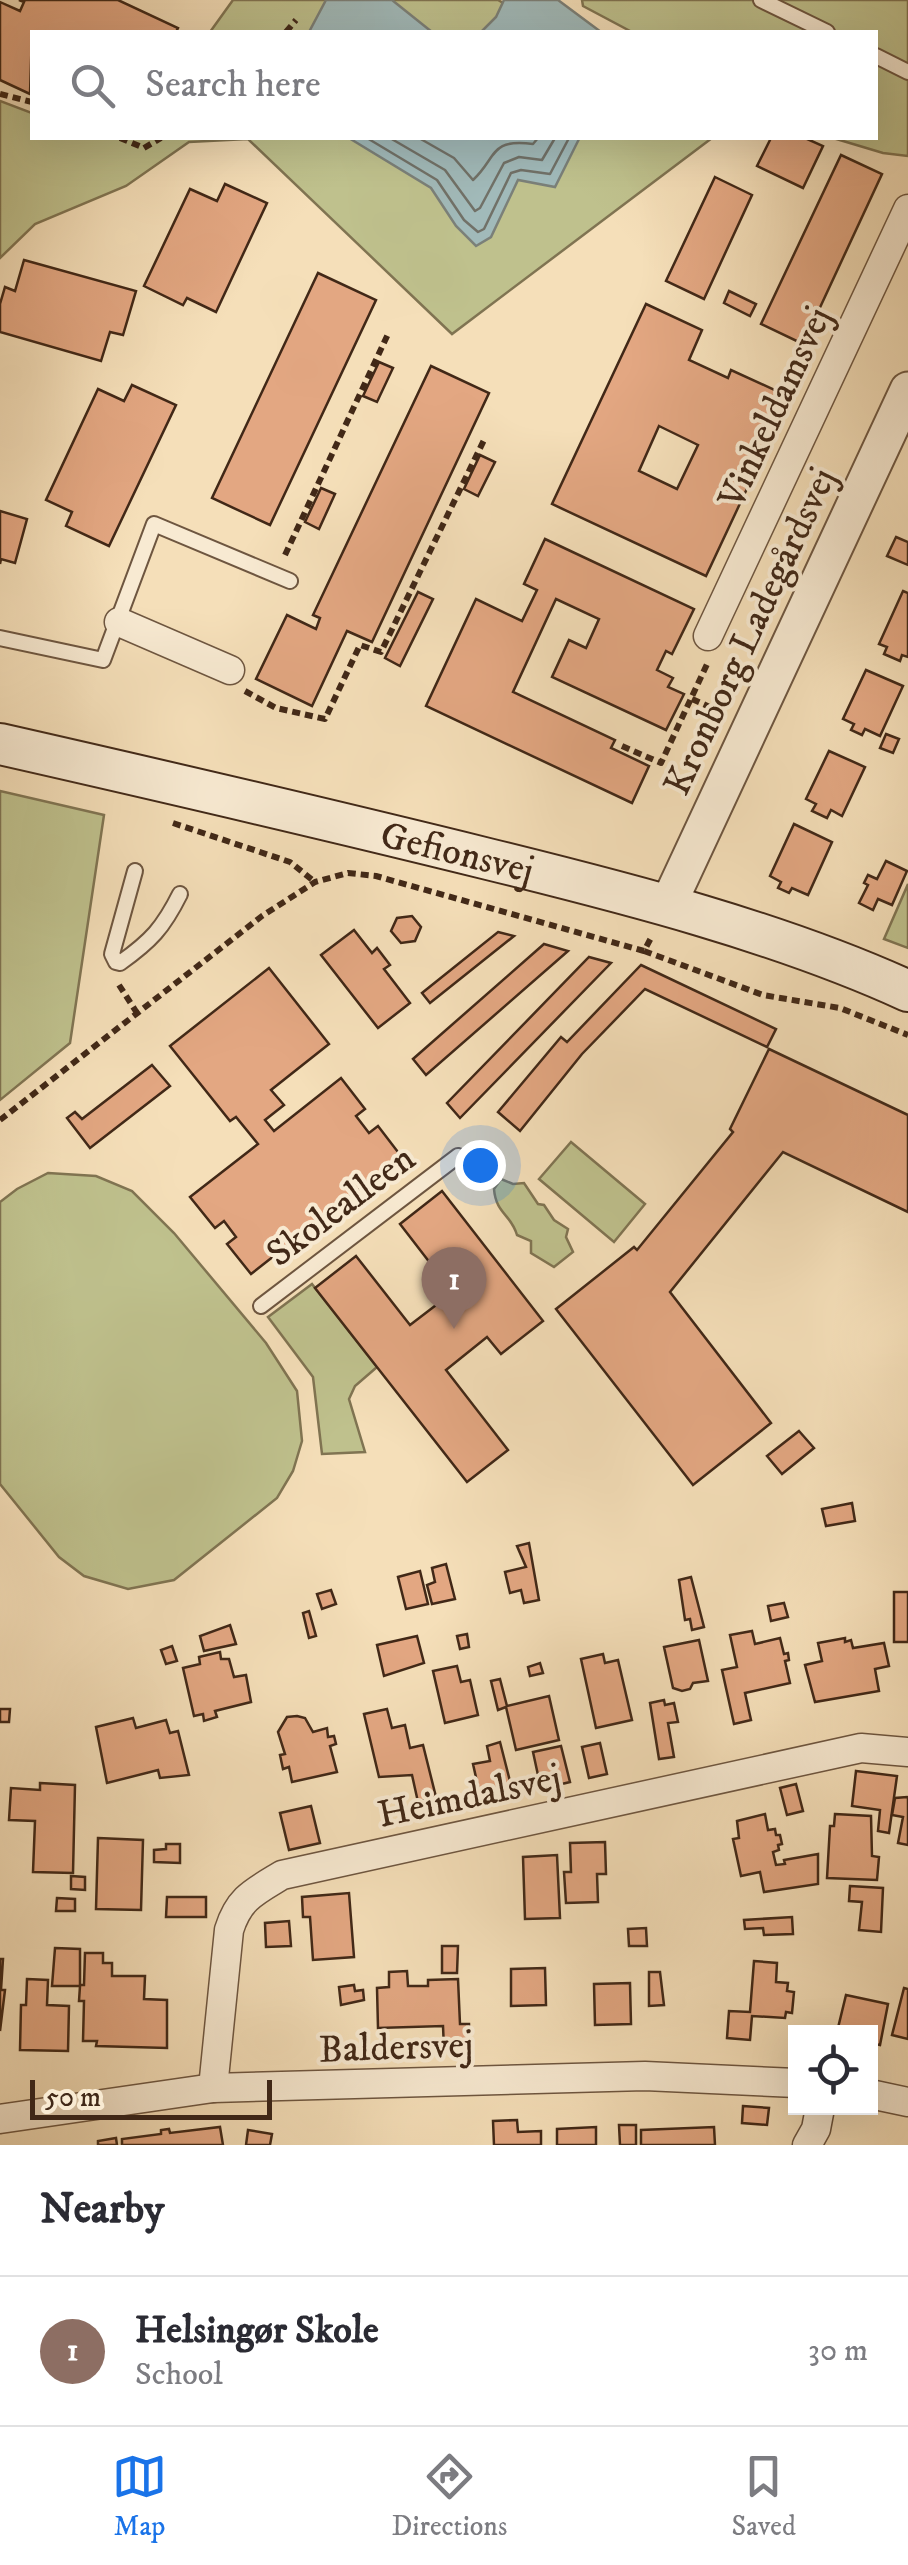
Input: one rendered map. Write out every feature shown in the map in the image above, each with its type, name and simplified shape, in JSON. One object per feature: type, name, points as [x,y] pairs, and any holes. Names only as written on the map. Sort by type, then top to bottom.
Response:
[{"type":"main road","name":"Gefionsvej","points":[[0,744],[628,894],[749,932],[908,991]]},
{"type":"street","name":"Vinkeldamsvej","points":[[708,636],[908,209]]},
{"type":"street","name":"Kronborg Ladegårdsvej","points":[[667,908],[898,439],[908,390]]},
{"type":"street","points":[[119,622],[230,670]]},
{"type":"street","name":"Heimdalsvej","points":[[212,2088],[228,1930],[235,1908],[251,1893],[282,1875],[861,1748],[908,1752]]},
{"type":"street","name":"Baldersvej","points":[[0,2119],[212,2088],[645,2076],[788,2083]]},
{"type":"street","points":[[878,2096],[908,2102]]},
{"type":"street","points":[[807,2145],[819,2115]]},
{"type":"lane","points":[[761,0],[823,30]]},
{"type":"lane","points":[[878,57],[908,72]]},
{"type":"lane","points":[[0,638],[102,660],[154,524],[283,578]]},
{"type":"lane","points":[[135,870],[112,954],[116,962],[120,963],[153,938],[166,923],[180,894]]},
{"type":"lane","name":"Skolealleen","points":[[261,1306],[458,1156]]},
{"type":"path","points":[[288,30],[296,20]]},
{"type":"path","points":[[0,94],[30,102]]},
{"type":"path","points":[[125,140],[144,148],[158,140]]},
{"type":"path","points":[[283,578],[388,334]]},
{"type":"path","points":[[230,670],[238,687],[276,708],[325,719],[360,645],[381,652],[485,438]]},
{"type":"path","points":[[622,746],[661,763],[708,666],[708,636]]},
{"type":"path","points":[[692,699],[714,709]]},
{"type":"path","points":[[0,1120],[262,916],[315,882],[348,873],[376,876],[644,951],[763,994],[840,1008],[908,1035]]},
{"type":"path","points":[[644,951],[667,908]]},
{"type":"green space","points":[[233,0],[498,0],[550,30],[211,30]]},
{"type":"green space","points":[[582,0],[908,0],[908,156],[840,140],[878,140],[878,30],[628,30],[583,6]]},
{"type":"green space","points":[[0,101],[30,112],[30,140],[228,140],[189,142],[126,186],[35,224],[0,258]]},
{"type":"green space","points":[[249,140],[709,140],[452,334]]},
{"type":"green space","points":[[0,791],[104,815],[70,1043],[0,1100]]},
{"type":"green space","points":[[908,884],[908,948],[884,939]]},
{"type":"green space","points":[[571,1142],[645,1204],[614,1242],[539,1179]]},
{"type":"green space","points":[[48,1173],[96,1176],[132,1191],[174,1233],[266,1343],[297,1391],[302,1441],[293,1471],[277,1498],[174,1580],[128,1589],[84,1576],[59,1557],[0,1484],[0,1202]]},
{"type":"green space","points":[[501,1179],[524,1183],[538,1204],[544,1205],[554,1220],[568,1229],[566,1237],[573,1252],[554,1267],[531,1253],[531,1241],[517,1235],[501,1209],[494,1189]]},
{"type":"green space","points":[[312,1284],[377,1367],[355,1386],[349,1399],[365,1452],[322,1454],[313,1377],[268,1317]]},
{"type":"water","points":[[326,0],[392,0],[430,30],[310,30]]},
{"type":"water","points":[[504,0],[558,0],[598,30],[483,30],[496,17]]},
{"type":"water","points":[[352,140],[578,140],[555,187],[518,180],[491,237],[476,246],[456,226],[431,188]]},
{"type":"building","points":[[19,0],[118,0],[178,28],[30,30],[30,94],[0,80],[0,2],[20,11],[24,2]]},
{"type":"building","points":[[770,140],[810,140],[823,146],[803,188],[757,166]]},
{"type":"building","points":[[841,155],[882,174],[803,344],[761,324]]},
{"type":"building","points":[[715,177],[752,195],[704,299],[666,281]]},
{"type":"building","points":[[225,184],[267,203],[216,312],[187,298],[183,305],[144,286],[190,189],[217,201]]},
{"type":"building","points":[[24,260],[136,291],[123,335],[110,332],[101,361],[0,332],[0,304],[5,287],[15,291]]},
{"type":"building","points":[[318,273],[376,300],[270,525],[212,498]]},
{"type":"building","points":[[729,291],[756,304],[750,316],[724,303]]},
{"type":"building","points":[[646,304],[702,330],[689,360],[728,378],[731,370],[790,397],[706,576],[552,504]],"holes":[[[659,426],[698,445],[677,489],[639,471]]]},
{"type":"building","points":[[379,362],[393,368],[377,402],[363,396]]},
{"type":"building","points":[[431,366],[489,393],[372,642],[347,631],[312,706],[256,679],[287,615],[316,629],[320,618],[313,615]]},
{"type":"building","points":[[132,385],[176,405],[109,546],[66,526],[72,512],[46,500],[98,389],[124,401]]},
{"type":"building","points":[[480,455],[495,462],[478,496],[464,489]]},
{"type":"building","points":[[321,488],[335,494],[319,529],[305,522]]},
{"type":"building","points":[[0,511],[27,519],[15,563],[1,559],[0,564]]},
{"type":"building","points":[[896,537],[908,542],[908,565],[887,556]]},
{"type":"building","points":[[545,539],[694,609],[672,654],[666,651],[657,670],[673,678],[668,687],[684,694],[666,730],[552,677],[569,640],[586,648],[599,619],[556,599],[513,692],[615,740],[611,748],[649,766],[632,803],[426,706],[476,599],[522,621],[537,590],[524,584]]},
{"type":"building","points":[[903,591],[908,593],[908,657],[902,655],[900,661],[884,654],[887,647],[879,644]]},
{"type":"building","points":[[418,592],[433,599],[400,666],[385,658]]},
{"type":"building","points":[[866,670],[903,686],[880,736],[865,729],[862,735],[851,730],[854,724],[843,719]]},
{"type":"building","points":[[886,734],[899,739],[893,753],[880,748]]},
{"type":"building","points":[[829,751],[865,767],[842,816],[831,810],[827,818],[812,811],[816,804],[806,799]]},
{"type":"building","points":[[794,824],[832,842],[808,895],[792,888],[789,893],[778,888],[781,882],[770,876]]},
{"type":"building","points":[[886,861],[907,871],[892,905],[878,899],[873,910],[859,903],[868,885],[864,883],[868,875],[877,879]]},
{"type":"building","points":[[412,916],[421,927],[415,941],[401,943],[391,931],[397,918]]},
{"type":"building","points":[[354,930],[372,953],[377,948],[390,965],[384,969],[410,1003],[378,1028],[321,955]]},
{"type":"building","points":[[498,932],[514,936],[430,1003],[422,993]]},
{"type":"building","points":[[544,944],[568,951],[426,1075],[413,1059]]},
{"type":"building","points":[[589,957],[611,963],[460,1118],[447,1103]]},
{"type":"building","points":[[641,965],[776,1029],[767,1047],[645,989],[582,1054],[520,1131],[498,1112],[561,1037],[567,1042]]},
{"type":"building","points":[[269,968],[329,1044],[271,1090],[284,1105],[265,1120],[274,1131],[341,1078],[365,1109],[356,1116],[369,1133],[378,1126],[401,1156],[251,1274],[227,1244],[236,1237],[224,1221],[215,1228],[190,1197],[258,1144],[236,1117],[230,1121],[170,1046]]},
{"type":"building","points":[[769,1049],[908,1115],[908,1212],[783,1152],[670,1292],[771,1423],[693,1485],[556,1309],[634,1247],[637,1250],[733,1132],[730,1129]]},
{"type":"building","points":[[152,1065],[170,1086],[90,1148],[67,1118],[75,1112],[82,1119]]},
{"type":"building","points":[[442,1191],[543,1321],[501,1354],[487,1337],[446,1370],[508,1450],[467,1482],[315,1288],[356,1256],[410,1325],[444,1299],[453,1310],[461,1303],[400,1224]]},
{"type":"building","points":[[799,1431],[814,1448],[782,1474],[767,1456]]},
{"type":"building","points":[[852,1503],[855,1521],[826,1526],[822,1509]]},
{"type":"building","points":[[529,1543],[539,1600],[524,1603],[521,1590],[510,1593],[505,1572],[526,1567],[517,1546]]},
{"type":"building","points":[[446,1564],[455,1599],[432,1604],[427,1585],[435,1582],[432,1568]]},
{"type":"building","points":[[420,1571],[428,1604],[406,1609],[398,1577]]},
{"type":"building","points":[[691,1577],[704,1627],[692,1630],[690,1619],[685,1620],[679,1580]]},
{"type":"building","points":[[331,1590],[336,1604],[322,1609],[317,1594]]},
{"type":"building","points":[[894,1592],[908,1592],[908,1642],[894,1642]]},
{"type":"building","points":[[784,1603],[788,1617],[771,1621],[768,1606]]},
{"type":"building","points":[[309,1611],[316,1636],[309,1638],[303,1613]]},
{"type":"building","points":[[230,1625],[236,1644],[204,1651],[200,1636]]},
{"type":"building","points":[[752,1631],[755,1644],[780,1638],[784,1654],[788,1653],[789,1660],[785,1661],[790,1683],[745,1693],[751,1720],[734,1724],[722,1670],[737,1667],[730,1635]]},
{"type":"building","points":[[467,1634],[469,1647],[460,1649],[457,1636]]},
{"type":"building","points":[[417,1636],[424,1663],[384,1676],[377,1645]]},
{"type":"building","points":[[845,1638],[845,1642],[851,1640],[853,1648],[884,1643],[889,1666],[875,1669],[879,1691],[815,1702],[805,1665],[822,1661],[818,1643]]},
{"type":"building","points":[[699,1640],[708,1681],[693,1683],[690,1689],[682,1691],[673,1688],[664,1647]]},
{"type":"building","points":[[172,1646],[177,1661],[166,1664],[161,1650]]},
{"type":"building","points":[[220,1652],[221,1659],[229,1659],[234,1677],[246,1675],[251,1702],[215,1711],[217,1717],[204,1721],[203,1714],[194,1716],[183,1668],[200,1664],[199,1657]]},
{"type":"building","points":[[603,1654],[605,1663],[618,1660],[632,1720],[596,1728],[581,1659]]},
{"type":"building","points":[[540,1663],[543,1673],[530,1676],[528,1667]]},
{"type":"building","points":[[457,1666],[461,1682],[470,1680],[478,1715],[445,1723],[433,1671]]},
{"type":"building","points":[[500,1679],[507,1706],[549,1696],[559,1740],[516,1750],[506,1707],[498,1710],[491,1681]]},
{"type":"building","points":[[664,1700],[665,1705],[674,1703],[678,1722],[668,1723],[674,1757],[659,1759],[650,1703]]},
{"type":"building","points":[[0,1709],[10,1709],[9,1722],[0,1722]]},
{"type":"building","points":[[387,1709],[392,1728],[405,1725],[410,1748],[423,1745],[436,1797],[418,1802],[412,1775],[379,1777],[364,1714]]},
{"type":"building","points":[[287,1717],[305,1718],[313,1732],[327,1728],[328,1737],[334,1736],[336,1744],[330,1746],[337,1772],[292,1782],[289,1767],[283,1769],[280,1755],[285,1754],[278,1732]]},
{"type":"building","points":[[133,1718],[136,1728],[166,1720],[170,1733],[178,1731],[189,1775],[160,1778],[158,1770],[107,1783],[96,1727]]},
{"type":"building","points":[[500,1742],[514,1797],[482,1804],[473,1764],[490,1761],[487,1746]]},
{"type":"building","points":[[600,1743],[607,1774],[589,1778],[582,1747]]},
{"type":"building","points":[[561,1746],[570,1782],[541,1789],[533,1752]]},
{"type":"building","points":[[856,1771],[897,1776],[889,1833],[878,1831],[880,1810],[852,1806]]},
{"type":"building","points":[[40,1783],[75,1785],[73,1873],[33,1872],[35,1821],[9,1820],[11,1788],[40,1790]]},
{"type":"building","points":[[796,1784],[803,1811],[787,1815],[780,1788]]},
{"type":"building","points":[[907,1797],[908,1845],[898,1843],[903,1817],[892,1815],[895,1798]]},
{"type":"building","points":[[311,1806],[320,1843],[289,1850],[280,1813]]},
{"type":"building","points":[[765,1814],[768,1830],[775,1829],[782,1844],[773,1852],[776,1865],[818,1854],[818,1884],[764,1892],[760,1872],[741,1876],[733,1839],[739,1838],[737,1821]]},
{"type":"building","points":[[835,1814],[871,1816],[872,1856],[879,1857],[877,1880],[827,1878],[830,1826],[834,1826]]},
{"type":"building","points":[[98,1838],[143,1840],[141,1910],[96,1909]]},
{"type":"building","points":[[605,1842],[606,1874],[597,1874],[598,1902],[566,1903],[564,1872],[571,1872],[570,1843]]},
{"type":"building","points":[[166,1844],[180,1844],[180,1863],[154,1862],[154,1850],[166,1849]]},
{"type":"building","points":[[557,1855],[560,1918],[525,1919],[523,1857]]},
{"type":"building","points":[[71,1876],[85,1877],[85,1890],[71,1889]]},
{"type":"building","points":[[850,1886],[883,1888],[881,1932],[859,1930],[862,1902],[849,1901]]},
{"type":"building","points":[[349,1893],[354,1957],[313,1960],[310,1917],[303,1917],[302,1897]]},
{"type":"building","points":[[167,1897],[206,1897],[206,1917],[166,1917]]},
{"type":"building","points":[[57,1898],[75,1899],[75,1911],[56,1911]]},
{"type":"building","points":[[792,1917],[793,1934],[764,1935],[763,1928],[745,1929],[744,1920]]},
{"type":"building","points":[[289,1921],[291,1946],[266,1947],[265,1923]]},
{"type":"building","points":[[646,1928],[647,1946],[629,1946],[628,1929]]},
{"type":"building","points":[[442,1946],[458,1946],[457,1973],[442,1973]]},
{"type":"building","points":[[55,1948],[80,1949],[80,1985],[84,1985],[85,1953],[103,1953],[103,1963],[112,1963],[112,1976],[145,1976],[144,1999],[167,2000],[167,2048],[96,2046],[97,2041],[83,2041],[84,2001],[79,2001],[80,1986],[52,1986]]},
{"type":"building","points":[[0,1959],[1,1990],[5,1990],[0,2031]]},
{"type":"building","points":[[754,1961],[777,1963],[776,1982],[788,1983],[787,1991],[794,1992],[792,2013],[786,2012],[785,2018],[752,2016],[750,2040],[727,2038],[729,2011],[750,2012]]},
{"type":"building","points":[[545,1968],[546,2005],[511,2006],[511,1969]]},
{"type":"building","points":[[407,1971],[408,1986],[428,1986],[428,1980],[458,1979],[460,2024],[469,2024],[470,2049],[444,2049],[443,2026],[378,2028],[377,1988],[389,1987],[389,1972]]},
{"type":"building","points":[[649,1972],[660,1972],[664,2005],[649,2006]]},
{"type":"building","points":[[27,1979],[48,1980],[47,2005],[69,2006],[68,2051],[20,2050],[21,2005],[26,2005]]},
{"type":"building","points":[[630,1983],[631,2024],[595,2025],[594,1984]]},
{"type":"building","points":[[354,1985],[355,1991],[363,1990],[364,2000],[341,2005],[339,1987]]},
{"type":"building","points":[[904,1988],[908,1989],[908,2039],[892,2035]]},
{"type":"building","points":[[846,1995],[888,2004],[880,2045],[878,2025],[839,2025]]},
{"type":"building","points":[[743,2106],[769,2108],[767,2125],[742,2123]]},
{"type":"building","points":[[517,2120],[518,2132],[541,2131],[541,2145],[494,2145],[493,2121]]},
{"type":"building","points":[[619,2125],[636,2125],[636,2145],[620,2145]]},
{"type":"building","points":[[220,2127],[223,2145],[122,2145],[122,2139],[161,2134],[161,2130],[169,2129],[170,2133]]},
{"type":"building","points":[[596,2127],[596,2145],[557,2145],[557,2129]]},
{"type":"building","points":[[714,2127],[715,2145],[641,2145],[641,2130]]},
{"type":"building","points":[[248,2130],[272,2134],[270,2145],[246,2145]]},
{"type":"building","points":[[116,2138],[117,2145],[98,2145],[98,2141]]},
{"type":"place","name":"Helsingør Skole","points":[[454,1329]]}]
